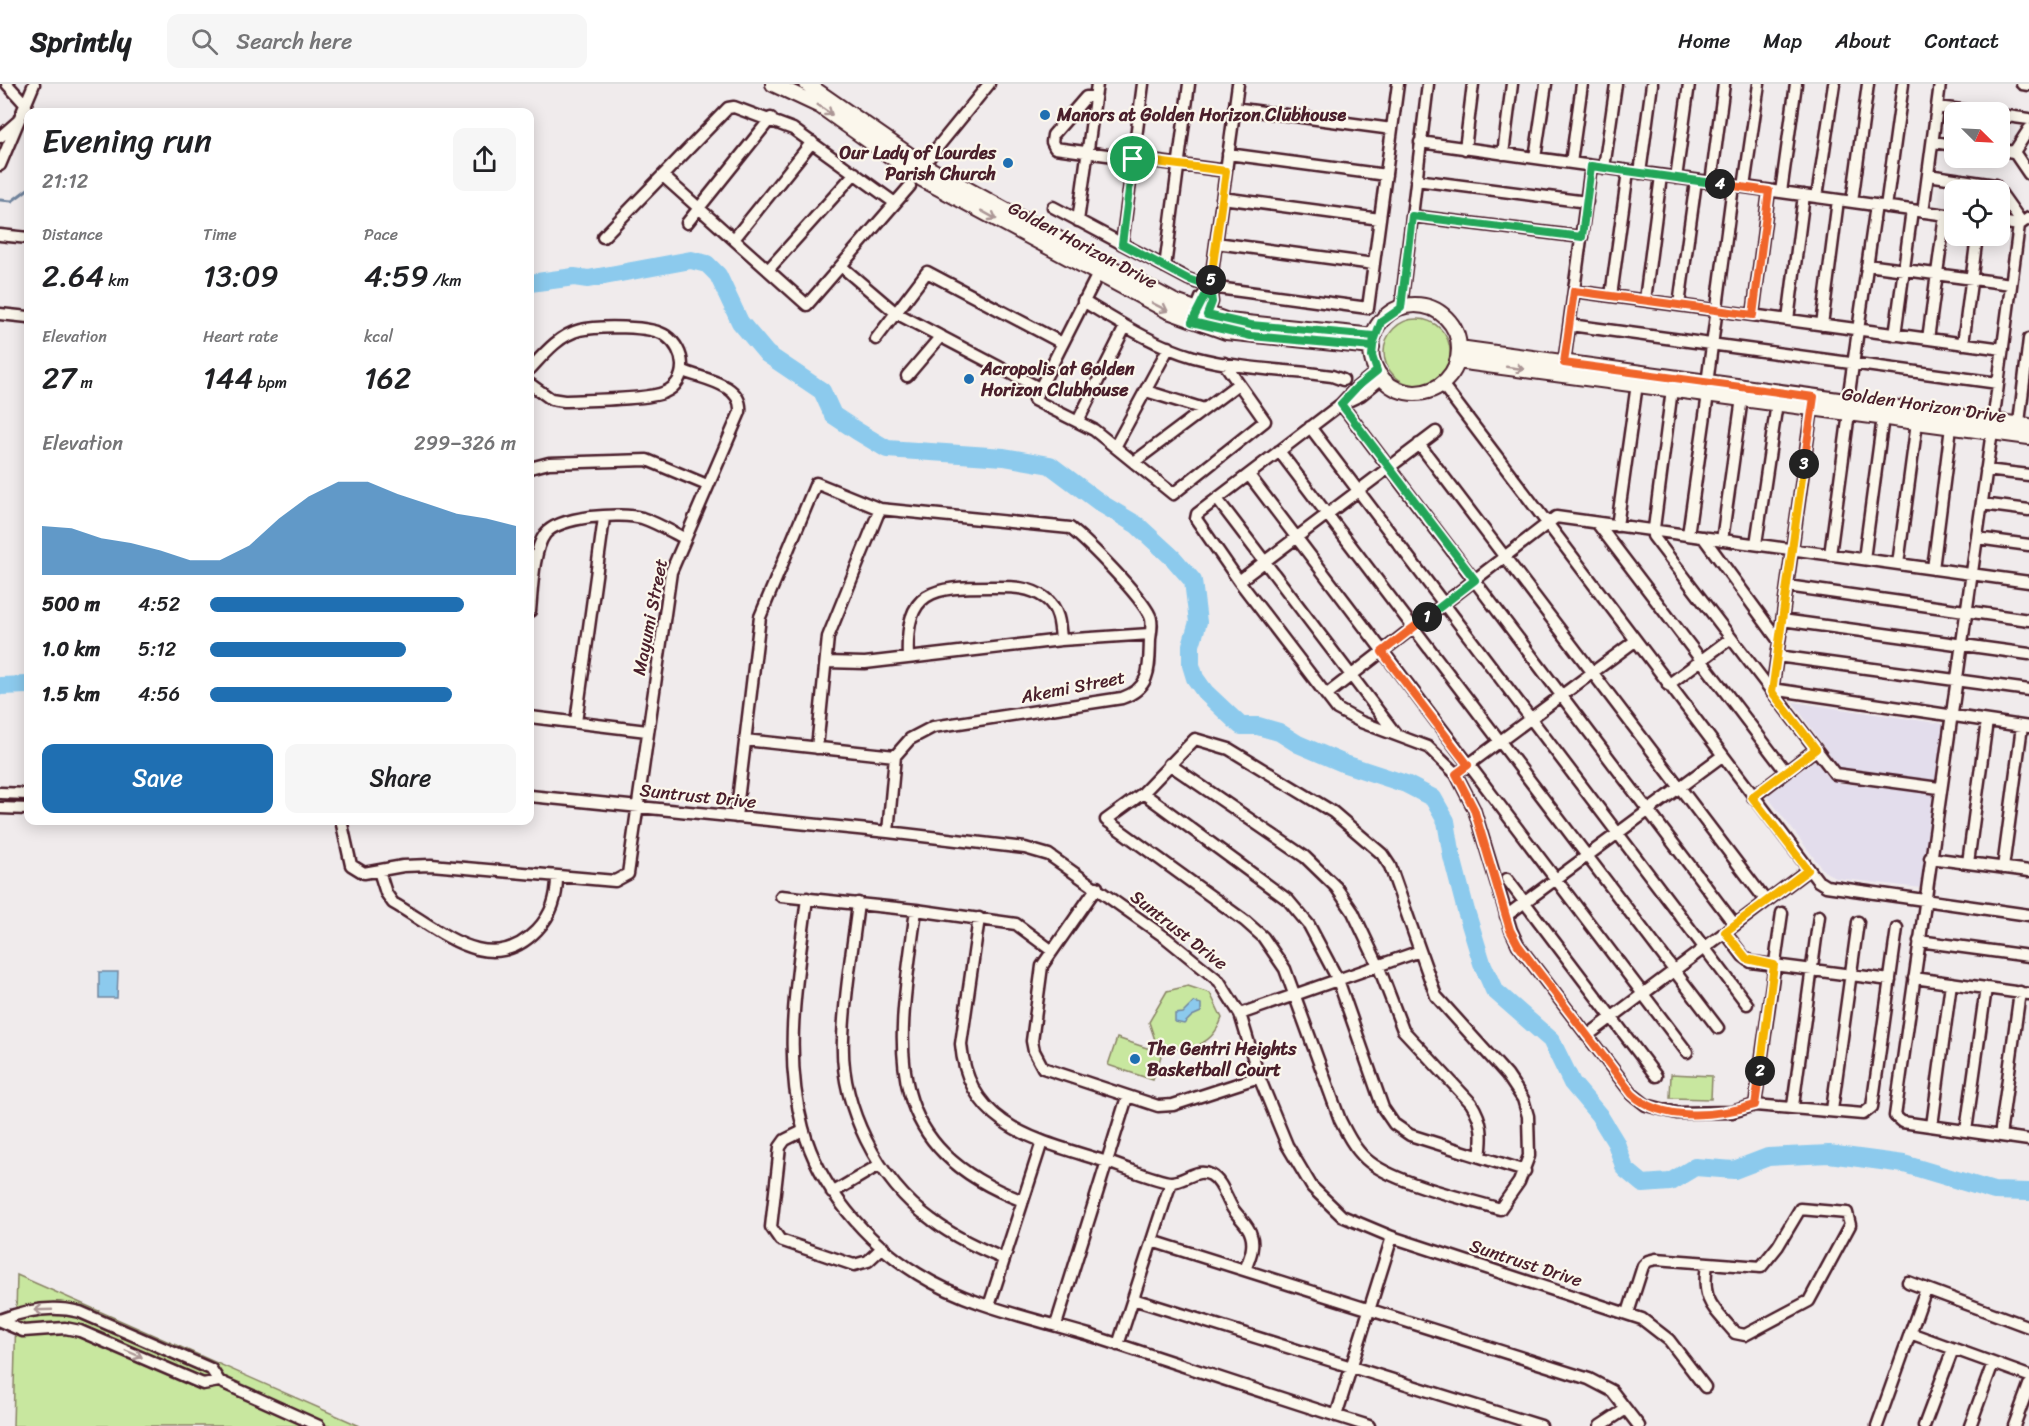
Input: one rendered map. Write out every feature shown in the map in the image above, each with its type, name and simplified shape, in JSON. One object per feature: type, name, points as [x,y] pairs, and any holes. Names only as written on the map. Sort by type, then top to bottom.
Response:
[{"type":"street","points":[[7,84],[26,105]]},
{"type":"street","points":[[25,108],[34,84]]},
{"type":"street","name":"Golden Horizon Drive","points":[[773,84],[820,106],[922,179],[1200,318],[1251,336],[1373,342]]},
{"type":"street","name":"Golden Horizon Drive","points":[[807,84],[923,165],[1100,269]]},
{"type":"street","points":[[923,165],[989,84]]},
{"type":"street","points":[[1078,221],[1097,84]]},
{"type":"street","points":[[1122,244],[1143,84]]},
{"type":"street","points":[[1165,267],[1189,84]]},
{"type":"street","points":[[1200,318],[1212,302],[1210,287],[1238,84]]},
{"type":"street","points":[[1053,207],[1165,267],[1210,287],[1368,308],[1398,84]]},
{"type":"street","points":[[1401,308],[1428,84]]},
{"type":"street","points":[[1465,149],[1473,84]]},
{"type":"street","points":[[1503,154],[1512,84]]},
{"type":"street","points":[[1535,158],[1546,84]]},
{"type":"street","points":[[1571,163],[1582,84]]},
{"type":"street","points":[[1604,168],[1616,84]]},
{"type":"street","points":[[1611,296],[1652,84]]},
{"type":"street","points":[[1676,178],[1689,84]]},
{"type":"street","points":[[1711,183],[1724,84]]},
{"type":"street","points":[[1708,376],[1716,310],[1759,84]]},
{"type":"street","points":[[1781,192],[1796,84]]},
{"type":"street","points":[[1817,197],[1834,84]]},
{"type":"street","points":[[1852,202],[1868,84]]},
{"type":"street","points":[[1849,393],[1867,265],[1881,206],[1903,84]]},
{"type":"street","points":[[1895,335],[1904,270],[1917,211],[1928,176],[1940,84]]},
{"type":"street","points":[[2022,84],[2029,85]]},
{"type":"street","points":[[1095,96],[1086,97],[1053,135],[1052,141],[1055,148],[1226,171]]},
{"type":"street","points":[[603,237],[728,108],[735,107],[771,118],[812,142],[895,203]]},
{"type":"street","points":[[1937,107],[1944,108]]},
{"type":"street","points":[[1234,108],[1392,129]]},
{"type":"street","points":[[0,165],[24,109]]},
{"type":"street","points":[[2010,116],[2029,119]]},
{"type":"street","points":[[687,223],[771,118]]},
{"type":"street","points":[[0,136],[19,120]]},
{"type":"street","points":[[2014,152],[2029,129]]},
{"type":"street","points":[[734,239],[812,142]]},
{"type":"street","points":[[1420,142],[1944,215]]},
{"type":"street","points":[[1933,142],[1944,144]]},
{"type":"street","points":[[2010,151],[2014,152],[2029,174]]},
{"type":"street","points":[[1228,154],[1386,175]]},
{"type":"street","points":[[1564,363],[1591,166]]},
{"type":"street","points":[[768,270],[855,173]]},
{"type":"street","points":[[663,176],[807,305],[910,186]]},
{"type":"street","points":[[1645,300],[1661,176]]},
{"type":"street","points":[[1928,176],[1995,185],[2023,222],[2011,284],[1895,1116],[1902,1122],[2029,1140]]},
{"type":"street","points":[[1416,180],[1587,202]]},
{"type":"street","points":[[1679,305],[1696,181]]},
{"type":"street","points":[[1753,315],[1769,191]]},
{"type":"street","points":[[1788,320],[1804,195]]},
{"type":"street","points":[[1222,198],[1380,219]]},
{"type":"street","points":[[1822,325],[1838,200]]},
{"type":"street","points":[[1412,216],[1582,237]]},
{"type":"street","points":[[0,235],[24,238]]},
{"type":"street","points":[[1216,243],[1374,264]]},
{"type":"street","points":[[1928,339],[1944,243]]},
{"type":"street","points":[[1963,344],[1976,246]]},
{"type":"street","points":[[1867,265],[2011,284]]},
{"type":"street","points":[[841,266],[896,313],[1039,388]]},
{"type":"street","points":[[1100,269],[1034,400],[1078,421],[1115,447],[1173,494],[1266,421],[1224,363]]},
{"type":"street","points":[[876,339],[927,272],[1062,344]]},
{"type":"street","points":[[1574,291],[2002,350]]},
{"type":"street","points":[[1083,301],[1125,327],[1194,357],[1224,363],[1332,376],[1343,380]]},
{"type":"street","points":[[1426,306],[1441,313],[1456,332],[1458,354],[1452,374],[1442,384],[1429,391],[1415,393],[1394,387],[1380,374],[1373,342],[1387,316],[1401,308],[1426,306]]},
{"type":"street","points":[[0,314],[24,316]]},
{"type":"street","points":[[1570,325],[1998,383]]},
{"type":"street","points":[[1078,421],[1125,327]]},
{"type":"street","points":[[534,365],[548,349],[579,330],[629,328],[665,335],[681,357],[683,371],[673,387],[659,394],[564,401],[551,399],[534,387]]},
{"type":"street","points":[[907,376],[941,336]]},
{"type":"street","points":[[2024,431],[2029,346]]},
{"type":"street","points":[[1115,447],[1169,347]]},
{"type":"street","name":"Golden Horizon Drive","points":[[1458,354],[1564,363],[1813,403],[1993,423],[2024,431]]},
{"type":"street","name":"Golden Horizon Drive","points":[[1458,354],[1708,394],[1777,403],[1813,403],[1849,413],[1951,427],[1993,423]]},
{"type":"street","name":"Mayumi Street","points":[[557,876],[615,881],[624,878],[629,870],[646,732],[671,572],[740,412],[741,404],[731,390],[683,371]]},
{"type":"street","points":[[1380,374],[1356,388],[1341,404],[1197,514],[1196,519],[1239,581],[1326,695],[1347,716],[1428,747],[1456,774],[1474,809],[1506,916],[1518,945],[1632,1094],[1647,1105],[1677,1113],[1732,1112],[1755,1105],[1793,1106],[1863,1114],[1872,1107],[1897,928]]},
{"type":"street","points":[[1134,462],[1238,384]]},
{"type":"street","points":[[1442,384],[1808,870],[1826,886],[2029,915]]},
{"type":"street","points":[[1617,526],[1637,384]]},
{"type":"street","points":[[1672,389],[1653,536],[1835,774],[1939,788]]},
{"type":"street","points":[[1146,391],[1204,409]]},
{"type":"street","points":[[1688,535],[1708,394]]},
{"type":"street","points":[[1722,540],[1742,398]]},
{"type":"street","points":[[1756,544],[1777,403]]},
{"type":"street","points":[[1772,690],[1813,403]]},
{"type":"street","points":[[1341,404],[1735,925]]},
{"type":"street","points":[[1830,555],[1849,413]]},
{"type":"street","points":[[1864,559],[1883,417]]},
{"type":"street","points":[[1898,564],[1917,422]]},
{"type":"street","points":[[1310,427],[1747,1004]]},
{"type":"street","points":[[1933,569],[1951,427]]},
{"type":"street","points":[[1239,581],[1436,432]]},
{"type":"street","points":[[1419,444],[1766,901]]},
{"type":"street","points":[[1279,451],[1718,1028]]},
{"type":"street","points":[[534,467],[549,463],[647,460],[707,484]]},
{"type":"street","points":[[1986,470],[2029,475]]},
{"type":"street","points":[[1249,475],[1687,1052]]},
{"type":"street","name":"Akemi Street","points":[[745,740],[760,617],[816,483],[880,508],[1070,528],[1084,538],[1142,604],[1151,618],[1149,670],[1145,682],[1135,694],[933,728],[910,739],[895,756]]},
{"type":"street","points":[[1217,499],[1395,733]]},
{"type":"street","points":[[1982,504],[2029,510]]},
{"type":"street","points":[[817,747],[828,637],[880,508]]},
{"type":"street","points":[[1326,695],[1556,517],[2029,582]]},
{"type":"street","points":[[576,722],[604,518]]},
{"type":"street","points":[[534,581],[538,551],[545,533],[556,524],[570,519],[639,518],[684,538]]},
{"type":"street","points":[[1597,523],[1786,772]]},
{"type":"street","points":[[1703,537],[1779,641]]},
{"type":"street","points":[[1977,538],[2029,545]]},
{"type":"street","points":[[1787,586],[2029,620]]},
{"type":"street","points":[[908,658],[907,631],[914,611],[927,595],[947,587],[1019,587],[1034,591],[1047,599],[1059,617],[1061,640]]},
{"type":"street","points":[[1782,620],[2029,654]]},
{"type":"street","points":[[826,662],[865,663],[1061,640],[1150,634]]},
{"type":"street","points":[[1668,685],[1731,638]]},
{"type":"street","points":[[1456,774],[1635,641]]},
{"type":"street","points":[[1777,656],[2029,690]]},
{"type":"street","points":[[1772,690],[2025,726],[2003,868]]},
{"type":"street","points":[[534,717],[646,732]]},
{"type":"street","points":[[1968,863],[1987,721]]},
{"type":"street","points":[[736,817],[745,740],[817,747],[895,756],[888,832]]},
{"type":"street","points":[[1195,740],[1229,750],[1333,813],[1382,854],[1390,866],[1430,983],[1443,1006],[1507,1075],[1523,1099],[1528,1116],[1530,1139],[1525,1171],[1500,1209],[1378,1169],[1355,1147],[1344,1128],[1286,969],[1263,937],[1245,921],[1106,820],[1143,793],[1169,764],[1195,740]]},
{"type":"street","points":[[1752,797],[1816,749]]},
{"type":"street","points":[[1506,916],[1722,756]]},
{"type":"street","points":[[1169,764],[1322,872],[1345,899],[1378,965],[1403,1030],[1471,1103],[1477,1113],[1483,1134],[1480,1157]]},
{"type":"street","points":[[0,793],[24,794]]},
{"type":"street","points":[[1143,793],[1288,900],[1309,925],[1338,980],[1388,1118],[1410,1135],[1525,1171]]},
{"type":"street","name":"Suntrust Drive","points":[[534,796],[888,832],[1037,850],[1058,860],[1210,971],[1227,991],[1239,1014],[1259,1077],[1287,1145],[1312,1187],[1342,1216],[1392,1237],[1628,1313],[1656,1328],[1705,1387]]},
{"type":"street","points":[[0,808],[24,809]]},
{"type":"street","points":[[341,825],[351,865],[356,870],[379,871],[403,866],[431,865],[557,876],[555,904],[547,919],[528,939],[510,949],[494,952],[464,946],[393,903],[386,893],[379,871]]},
{"type":"street","points":[[1930,858],[2029,871]]},
{"type":"street","points":[[1587,1036],[1808,870]]},
{"type":"street","points":[[1507,879],[1656,1076]]},
{"type":"street","points":[[1097,887],[1051,950],[1039,978],[1032,1041],[1038,1062],[1050,1072],[1158,1106],[1173,1105],[1259,1077]]},
{"type":"street","points":[[782,896],[858,903],[1017,924],[1051,950]]},
{"type":"street","points":[[807,898],[792,1028],[793,1068],[803,1131],[832,1193],[883,1247],[924,1278],[989,1306],[1056,1325],[1369,1426]]},
{"type":"street","points":[[858,903],[843,1040],[845,1069],[856,1116],[879,1164],[898,1188],[930,1220],[965,1242],[1004,1259]]},
{"type":"street","points":[[916,910],[902,1012],[901,1051],[907,1095],[931,1139],[950,1159],[994,1190],[1023,1201]]},
{"type":"street","points":[[1755,1105],[1782,913]]},
{"type":"street","points":[[1793,1106],[1819,916]]},
{"type":"street","points":[[979,918],[963,1024],[963,1062],[968,1079],[985,1107],[1015,1131],[1042,1142],[1171,1182],[1200,1172],[1210,1174],[1218,1180],[1233,1209],[1251,1233],[1253,1246],[1245,1270]]},
{"type":"street","points":[[1832,1110],[1858,922]]},
{"type":"street","points":[[1725,932],[1747,959],[1774,965],[1890,980]]},
{"type":"street","points":[[1918,941],[2029,956]]},
{"type":"street","points":[[1239,1014],[1420,951]]},
{"type":"street","points":[[1914,978],[2024,993],[2000,1136]]},
{"type":"street","points":[[1932,1126],[1951,983]]},
{"type":"street","points":[[1966,1131],[1986,988]]},
{"type":"street","points":[[1056,1325],[1127,1097]]},
{"type":"street","points":[[803,1131],[785,1140],[777,1155],[771,1227],[774,1234],[780,1240],[854,1265],[868,1261],[883,1247]]},
{"type":"street","points":[[989,1306],[1042,1142]]},
{"type":"street","points":[[832,1193],[879,1164]]},
{"type":"street","points":[[1118,1345],[1171,1182]]},
{"type":"street","points":[[1628,1313],[1643,1266],[1648,1261],[1656,1258],[1707,1265],[1761,1267],[1770,1259],[1800,1209],[1847,1213],[1850,1218],[1850,1225],[1809,1301],[1745,1335],[1735,1333],[1711,1305],[1703,1285],[1707,1265]]},
{"type":"street","points":[[1336,1416],[1392,1237]]},
{"type":"street","points":[[1152,1241],[1589,1379],[1612,1391],[1639,1426]]},
{"type":"street","points":[[1908,1282],[2029,1327]]},
{"type":"street","points":[[1876,1426],[1926,1289]]},
{"type":"street","points":[[1133,1299],[1541,1426]]},
{"type":"street","points":[[0,1320],[24,1310],[65,1309],[80,1312],[211,1369],[219,1381],[319,1426]]},
{"type":"street","points":[[0,1320],[23,1331],[65,1328],[80,1330],[203,1384],[219,1381]]},
{"type":"street","points":[[1910,1333],[2029,1377]]},
{"type":"street","points":[[1924,1426],[1953,1349]]},
{"type":"street","points":[[1970,1426],[1993,1363]]},
{"type":"street","points":[[2014,1426],[2029,1385]]},
{"type":"street","points":[[1600,1426],[1626,1409]]},
{"type":"shaded area","points":[[1793,702],[1944,724],[1935,782],[1839,768]]},
{"type":"shaded area","points":[[1815,760],[1827,776],[1840,783],[1933,794],[1921,888],[1836,878],[1824,871],[1767,796]]},
{"type":"green space","points":[[1423,319],[1441,328],[1448,339],[1450,352],[1448,365],[1441,376],[1430,383],[1411,385],[1393,376],[1386,365],[1384,346],[1393,328],[1404,321]]},
{"type":"green space","points":[[1188,986],[1210,993],[1222,1018],[1211,1036],[1203,1042],[1185,1049],[1175,1048],[1155,1040],[1149,1022],[1167,991]]},
{"type":"green space","name":"The Gentri Heights Basketball Court","points":[[1117,1038],[1162,1053],[1153,1080],[1108,1065]]},
{"type":"green space","points":[[1671,1074],[1712,1076],[1711,1099],[1670,1098]]},
{"type":"green space","points":[[17,1275],[360,1426],[13,1426]]},
{"type":"water","points":[[99,972],[118,972],[117,998],[99,998]]},
{"type":"water","points":[[1194,1002],[1201,1004],[1201,1012],[1192,1016],[1184,1024],[1175,1022],[1175,1014],[1183,1013]]},
{"type":"waterway","points":[[0,200],[12,201],[24,192]]},
{"type":"waterway","points":[[534,282],[574,277],[588,279],[691,260],[707,264],[718,275],[740,322],[767,354],[822,391],[833,415],[857,431],[887,449],[1004,457],[1050,465],[1102,504],[1137,525],[1173,558],[1193,581],[1198,622],[1191,645],[1191,665],[1195,678],[1205,692],[1241,726],[1258,726],[1279,732],[1298,744],[1345,764],[1406,784],[1433,798],[1446,821],[1452,857],[1466,911],[1482,963],[1494,990],[1551,1040],[1572,1083],[1599,1115],[1616,1143],[1625,1169],[1643,1184],[1670,1182],[1695,1167],[1734,1170],[1768,1157],[1829,1154],[1904,1164],[1994,1191],[2029,1192]]},
{"type":"waterway","points":[[0,686],[24,685]]},
{"type":"place","name":"Manors at Golden Horizon Clubhouse","points":[[1045,115]]},
{"type":"place","name":"Our Lady of Lourdes Parish Church","points":[[1008,163]]},
{"type":"place","name":"Acropolis at Golden Horizon Clubhouse","points":[[969,379]]},
{"type":"place","name":"The Gentri Heights Basketball Court","points":[[1135,1059]]},
{"type":"route","points":[[1133,159],[1122,244],[1188,279],[1210,287],[1212,302],[1207,315],[1251,325],[1358,337],[1374,336],[1372,356],[1377,371],[1341,404],[1475,580],[1382,652],[1468,765],[1456,774],[1474,809],[1510,930],[1518,945],[1639,1101],[1661,1111],[1677,1113],[1732,1112],[1755,1105],[1774,965],[1755,963],[1747,959],[1725,932],[1808,870],[1752,797],[1816,749],[1772,692],[1814,397],[1564,363],[1574,291],[1753,315],[1769,191],[1591,166],[1582,237],[1412,216],[1401,308],[1381,322],[1374,336],[1372,347],[1251,336],[1226,332],[1192,322],[1201,298],[1210,287],[1226,171],[1133,159]]}]
